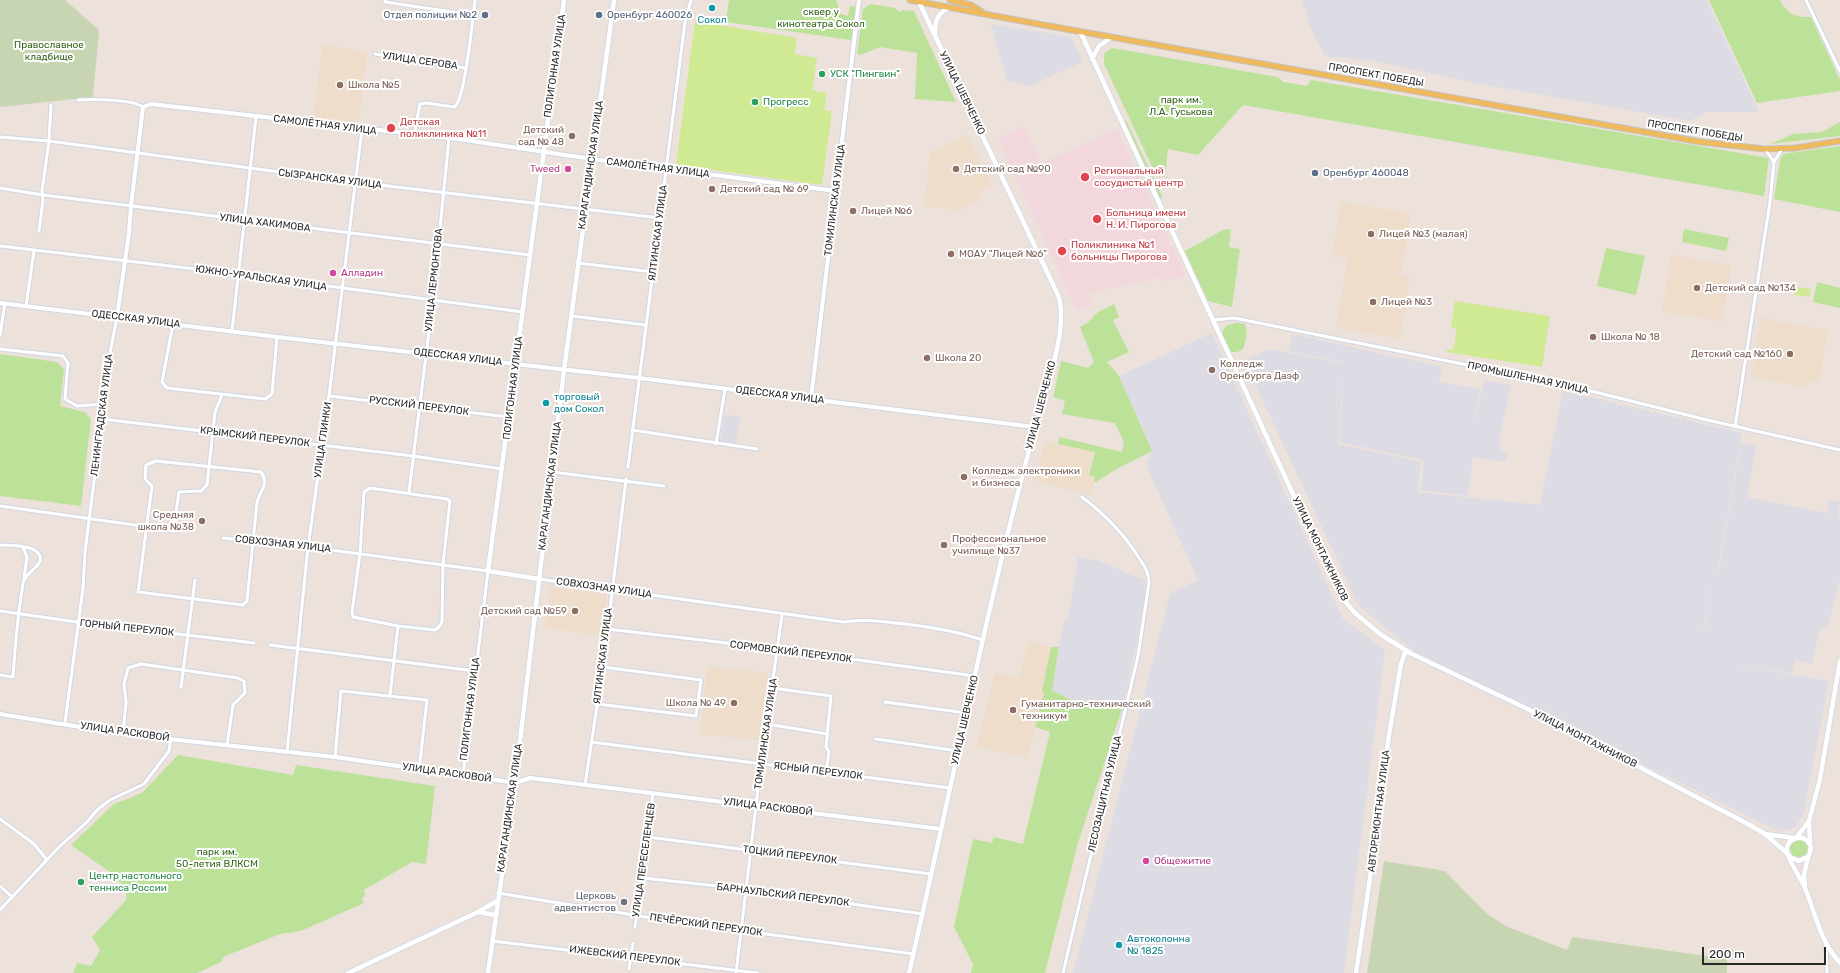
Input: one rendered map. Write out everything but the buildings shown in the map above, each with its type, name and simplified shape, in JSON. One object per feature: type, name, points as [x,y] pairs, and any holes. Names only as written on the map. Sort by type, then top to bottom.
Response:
[{"type":"main road","name":"ПОЛИГОННАЯ УЛИЦА","points":[[488,572],[564,0]]},
{"type":"main road","name":"КАРАГАНДИНСКАЯ УЛИЦА","points":[[488,973],[498,893],[515,783],[564,370],[614,0]]},
{"type":"main road","name":"ПРОСПЕКТ ПОБЕДЫ","points":[[910,0],[1701,142],[1765,149],[1782,149],[1840,141]]},
{"type":"main road","points":[[950,0],[971,5],[984,14]]},
{"type":"main road","name":"УЛИЦА ШЕВЧЕНКО","points":[[910,973],[958,751],[1012,514],[1060,332],[1062,315],[1060,299],[918,1]]},
{"type":"main road","points":[[935,36],[936,19],[939,14],[950,7]]},
{"type":"main road","name":"УЛИЦА МОНТАЖНИКОВ","points":[[1080,31],[1298,504],[1345,601],[1370,627],[1406,650],[1536,713],[1765,834],[1789,856],[1805,887],[1826,945],[1840,963]]},
{"type":"main road","points":[[1092,59],[1099,46],[1112,37]]},
{"type":"main road","name":"СОВХОЗНАЯ УЛИЦА","points":[[488,572],[539,579]]},
{"type":"main road","name":"АВТОРЕМОНТНАЯ УЛИЦА","points":[[1356,973],[1388,735],[1400,670],[1406,650]]},
{"type":"main road","points":[[1809,821],[1788,844],[1787,851],[1789,856],[1799,861],[1809,856],[1811,850],[1809,821],[1820,779],[1840,661]]},
{"type":"main road","name":"УЛИЦА МОНТАЖНИКОВ","points":[[1765,834],[1795,838]]},
{"type":"main road","points":[[1795,838],[1804,838],[1810,843]]},
{"type":"main road","name":"УЛИЦА МОНТАЖНИКОВ","points":[[1805,887],[1804,875],[1809,856]]},
{"type":"main road","points":[[348,973],[478,912],[497,901]]},
{"type":"main road","points":[[478,912],[495,915]]},
{"type":"street","points":[[414,135],[420,104],[426,103],[457,107],[459,103],[466,68],[475,0]]},
{"type":"street","name":"ЯЛТИНСКАЯ УЛИЦА","points":[[628,467],[685,22],[691,0]]},
{"type":"street","name":"ТОМИЛИНСКАЯ УЛИЦА","points":[[811,399],[859,0]]},
{"type":"street","points":[[1806,0],[1840,71]]},
{"type":"street","points":[[385,1],[473,15]]},
{"type":"street","name":"УЛИЦА СЕРОВА","points":[[375,54],[466,68]]},
{"type":"street","name":"САМОЛЁТНАЯ УЛИЦА","points":[[78,100],[101,99],[136,103],[143,107],[147,105],[157,105],[362,130],[449,138],[592,159],[836,191]]},
{"type":"street","points":[[39,231],[43,195],[42,190],[49,141],[51,105]]},
{"type":"street","name":"ЛЕНИНГРАДСКАЯ УЛИЦА","points":[[65,724],[94,481],[98,466],[110,353],[129,233],[130,206],[143,107]]},
{"type":"street","points":[[232,331],[256,117]]},
{"type":"street","name":"УЛИЦА ГЛИНКИ","points":[[287,752],[308,547],[336,343],[341,288],[362,130]]},
{"type":"street","name":"СЫЗРАНСКАЯ УЛИЦА","points":[[0,137],[49,141],[136,154],[354,182],[660,218]]},
{"type":"street","name":"УЛИЦА ЛЕРМОНТОВА","points":[[409,492],[433,299],[449,138]]},
{"type":"street","points":[[1765,149],[1774,162]]},
{"type":"street","points":[[1735,427],[1769,210],[1774,162],[1782,149]]},
{"type":"street","name":"УЛИЦА ХАКИМОВА","points":[[0,188],[130,206],[530,255]]},
{"type":"street","name":"ЮЖНО-УРАЛЬСКАЯ УЛИЦА","points":[[0,246],[238,274],[523,312]]},
{"type":"street","points":[[26,306],[34,251]]},
{"type":"street","points":[[578,263],[652,272]]},
{"type":"street","name":"ОДЕССКАЯ УЛИЦА","points":[[0,303],[117,316],[277,337],[639,378],[1035,427]]},
{"type":"street","points":[[0,335],[6,303]]},
{"type":"street","points":[[572,316],[646,325]]},
{"type":"street","name":"ПРОМЫШЛЕННАЯ УЛИЦА","points":[[1213,320],[1234,318],[1401,351],[1567,386],[1735,427],[1840,450]]},
{"type":"street","points":[[173,324],[162,382],[170,389],[265,399],[272,394],[277,337]]},
{"type":"street","points":[[0,349],[63,356],[68,363],[65,399],[78,406],[104,404]]},
{"type":"street","points":[[716,444],[725,389]]},
{"type":"street","points":[[0,506],[175,531],[179,492],[201,491],[207,485],[215,412],[222,395]]},
{"type":"street","name":"РУССКИЙ ПЕРЕУЛОК","points":[[329,396],[509,417]]},
{"type":"street","name":"КРЫМСКИЙ ПЕРЕУЛОК","points":[[102,419],[213,431],[413,456],[502,469]]},
{"type":"street","points":[[632,430],[716,444],[757,449]]},
{"type":"street","points":[[156,461],[210,466],[260,472],[264,476],[266,482],[258,497],[246,603],[243,605],[138,592],[148,528],[152,486],[145,479],[146,465],[156,461]]},
{"type":"street","points":[[552,472],[626,480],[664,486]]},
{"type":"street","name":"ЯЛТИНСКАЯ УЛИЦА","points":[[585,785],[592,742],[626,480]]},
{"type":"street","points":[[370,488],[409,492],[447,499],[450,501],[443,564],[442,622],[435,630],[398,626],[353,617],[352,612],[360,554],[364,492],[370,488]]},
{"type":"street","name":"ЛЕСОЗАЩИТНАЯ УЛИЦА","points":[[1063,973],[1138,656],[1149,582],[1149,573],[1126,538],[1106,515],[1082,497]]},
{"type":"street","name":"СОВХОЗНАЯ УЛИЦА","points":[[223,538],[443,564],[488,572]]},
{"type":"street","points":[[0,545],[23,547],[34,550],[39,554],[39,563],[24,578]]},
{"type":"street","points":[[0,675],[13,677],[18,614],[27,557],[23,547]]},
{"type":"street","name":"ПОЛИГОННАЯ УЛИЦА","points":[[463,776],[488,572]]},
{"type":"street","name":"СОВХОЗНАЯ УЛИЦА","points":[[539,579],[782,615],[843,622],[859,620],[924,626],[954,631],[983,640]]},
{"type":"street","points":[[181,687],[195,580]]},
{"type":"street","name":"ГОРНЫЙ ПЕРЕУЛОК","points":[[0,611],[77,622],[254,643]]},
{"type":"street","name":"ТОМИЛИНСКАЯ УЛИЦА","points":[[736,972],[761,764],[768,724],[782,615]]},
{"type":"street","points":[[390,695],[398,626]]},
{"type":"street","name":"СОРМОВСКИЙ ПЕРЕУЛОК","points":[[607,630],[778,649],[975,676]]},
{"type":"street","points":[[270,645],[475,671]]},
{"type":"street","points":[[123,734],[126,702],[124,684],[128,668],[141,664],[184,669],[238,678],[244,681],[245,692],[233,705],[227,745]]},
{"type":"street","points":[[597,704],[696,716],[701,680],[602,666]]},
{"type":"street","points":[[772,688],[831,696],[826,746],[829,752],[826,771]]},
{"type":"street","points":[[335,757],[341,692],[390,695],[427,700],[419,770]]},
{"type":"street","points":[[885,702],[967,713]]},
{"type":"street","name":"УЛИЦА РАСКОВОЙ","points":[[0,714],[123,734],[335,757],[515,783],[530,778],[941,829]]},
{"type":"street","points":[[768,724],[827,734]]},
{"type":"street","points":[[0,910],[59,847],[103,804],[144,784],[169,751],[171,739]]},
{"type":"street","points":[[876,739],[958,751]]},
{"type":"street","name":"ЯСНЫЙ ПЕРЕУЛОК","points":[[592,742],[950,788]]},
{"type":"street","name":"УЛИЦА ПЕРЕСЕЛЕНЦЕВ","points":[[635,927],[643,878],[653,793]]},
{"type":"street","points":[[0,819],[34,844],[47,860]]},
{"type":"street","name":"ТОЦКИЙ ПЕРЕУЛОК","points":[[648,837],[931,874]]},
{"type":"street","name":"БАРНАУЛЬСКИЙ ПЕРЕУЛОК","points":[[643,878],[746,890],[922,914]]},
{"type":"street","points":[[0,886],[12,897]]},
{"type":"street","name":"ПЕЧЁРСКИЙ ПЕРЕУЛОК","points":[[498,893],[637,916],[914,954]]},
{"type":"street","name":"ИЖЕВСКИЙ ПЕРЕУЛОК","points":[[492,941],[631,956],[736,972],[758,973]]},
{"type":"street","points":[[629,969],[633,942]]},
{"type":"street","points":[[1826,945],[1827,973]]},
{"type":"shaded area","points":[[1302,0],[1707,0],[1759,112],[1705,112],[1690,121],[1475,83],[1374,61],[1325,56],[1307,21],[1309,20]]},
{"type":"shaded area","points":[[991,24],[1071,37],[1083,62],[1029,86],[1007,81]]},
{"type":"shaded area","name":"Школа №5","points":[[323,45],[367,52],[359,123],[313,118]]},
{"type":"shaded area","name":"Больница имени Н. И. Пирогова","points":[[1024,126],[1042,163],[1117,129],[1186,276],[1162,282],[1160,278],[1154,279],[1089,293],[1094,304],[1077,311],[998,139]]},
{"type":"shaded area","name":"Детский сад №90","points":[[967,135],[992,185],[979,192],[982,199],[958,210],[924,206],[930,153]]},
{"type":"shaded area","points":[[1341,202],[1411,213],[1401,275],[1410,277],[1400,339],[1336,328],[1348,258],[1332,256]]},
{"type":"shaded area","name":"Детский сад №134","points":[[1671,255],[1731,265],[1722,321],[1662,312]]},
{"type":"shaded area","name":"Детский сад №160","points":[[1761,318],[1828,330],[1819,383],[1807,381],[1806,387],[1751,377]]},
{"type":"shaded area","points":[[1212,333],[1343,619],[1385,650],[1344,973],[1073,973],[1170,594],[1198,580],[1146,465],[1152,451],[1119,376]]},
{"type":"shaded area","points":[[1292,334],[1442,367],[1439,382],[1480,389],[1474,425],[1484,380],[1511,385],[1499,439],[1501,439],[1500,449],[1507,455],[1506,462],[1473,457],[1468,496],[1420,490],[1424,462],[1422,460],[1340,442],[1344,362],[1289,351]]},
{"type":"shaded area","points":[[1269,349],[1344,363],[1338,444],[1421,462],[1417,492],[1540,505],[1563,391],[1742,433],[1719,564],[1712,577],[1703,629],[1706,633],[1704,628],[1712,578],[1720,565],[1741,443],[1756,446],[1747,497],[1827,513],[1830,500],[1840,502],[1838,518],[1840,521],[1840,580],[1827,629],[1820,628],[1812,664],[1795,660],[1792,673],[1722,662],[1829,681],[1804,812],[1796,827],[1780,832],[1414,651],[1359,606],[1244,361]]},
{"type":"shaded area","points":[[724,415],[740,417],[736,444],[720,442]]},
{"type":"shaded area","points":[[1045,441],[1095,452],[1089,475],[1095,477],[1091,495],[1035,481]]},
{"type":"shaded area","points":[[1078,557],[1096,560],[1146,581],[1138,637],[1122,709],[1069,699],[1052,690],[1062,631],[1065,619],[1068,619]]},
{"type":"shaded area","name":"Детский сад №59","points":[[550,587],[607,594],[602,636],[544,628]]},
{"type":"shaded area","name":"Гуманитарно-технический техникум","points":[[1028,641],[1051,647],[1042,691],[1044,694],[1027,758],[977,747],[995,673],[1019,678]]},
{"type":"shaded area","name":"Школа № 49","points":[[708,666],[768,673],[759,740],[700,734]]},
{"type":"green space","name":"Православное кладбище","points":[[0,0],[65,0],[99,30],[93,97],[0,107]]},
{"type":"green space","name":"сквер у кинотеатра Сокол","points":[[729,0],[836,0],[841,14],[848,16],[850,6],[856,7],[851,40],[726,22]]},
{"type":"green space","points":[[1709,0],[1780,0],[1786,9],[1792,14],[1796,16],[1811,17],[1840,80],[1840,91],[1757,103]]},
{"type":"green space","points":[[870,4],[895,8],[899,12],[903,10],[914,11],[956,102],[915,99],[917,53],[880,47],[861,55],[857,54],[863,9]]},
{"type":"green space","name":"Прогресс","points":[[695,21],[797,38],[795,54],[817,58],[812,90],[827,93],[824,110],[832,111],[822,185],[676,165]]},
{"type":"green space","name":"парк им. Л.А. Гуськова","points":[[1112,48],[1278,77],[1283,82],[1307,86],[1311,80],[1769,158],[1764,196],[1243,105],[1198,155],[1168,149],[1165,177],[1156,175],[1104,64],[1104,54]]},
{"type":"green space","points":[[1126,120],[1163,198],[1160,198],[1125,122]]},
{"type":"green space","points":[[1840,122],[1840,136],[1770,144],[1793,134],[1822,132]]},
{"type":"green space","points":[[1840,146],[1840,212],[1774,199],[1780,160],[1783,154]]},
{"type":"green space","points":[[1231,229],[1229,247],[1240,249],[1232,307],[1208,301],[1185,251],[1223,230]]},
{"type":"green space","points":[[1684,229],[1729,238],[1726,251],[1682,242]]},
{"type":"green space","points":[[1606,248],[1645,256],[1636,295],[1597,286]]},
{"type":"green space","points":[[1817,282],[1840,288],[1840,308],[1813,302]]},
{"type":"green space","points":[[1795,287],[1811,289],[1810,297],[1794,295]]},
{"type":"green space","points":[[1455,301],[1550,316],[1542,367],[1446,352],[1447,350],[1453,350],[1457,329],[1451,327]]},
{"type":"green space","points":[[1114,304],[1119,317],[1113,320],[1129,352],[1107,362],[1119,376],[1152,451],[1094,482],[1095,477],[1089,475],[1095,452],[1058,444],[1059,437],[1122,452],[1124,442],[1115,423],[1062,414],[1065,401],[1053,397],[1061,361],[1088,368],[1094,362],[1080,327],[1087,323],[1097,313]]},
{"type":"green space","points":[[1236,323],[1245,324],[1246,340],[1243,349],[1237,352],[1231,352],[1222,333],[1226,326]]},
{"type":"green space","points":[[0,354],[57,362],[64,369],[60,406],[85,412],[91,420],[81,506],[0,496]]},
{"type":"green space","points":[[1051,647],[1059,647],[1052,690],[1069,699],[1122,709],[1077,846],[1045,973],[971,973],[973,964],[954,927],[973,839],[992,843],[994,837],[1023,844],[1050,732],[1035,727],[1044,694],[1042,691]]},
{"type":"green space","name":"парк им. 50-летия ВЛКСМ","points":[[178,755],[293,775],[296,765],[435,786],[426,864],[412,862],[364,890],[365,895],[362,899],[364,903],[301,931],[280,934],[223,957],[221,962],[197,973],[73,973],[77,963],[91,966],[100,950],[92,937],[126,900],[126,888],[110,872],[71,845],[114,804],[142,793]]},
{"type":"green space","points":[[1799,840],[1805,843],[1808,849],[1805,855],[1799,858],[1793,855],[1790,849],[1793,843]]},
{"type":"green space","points":[[1384,861],[1445,871],[1487,914],[1508,927],[1567,950],[1572,937],[1727,959],[1727,973],[1367,973]]},
{"type":"place","name":"Сокол","points":[[712,8]]},
{"type":"place","name":"Отдел полиции №2","points":[[485,15]]},
{"type":"place","name":"Оренбург 460026","points":[[599,15]]},
{"type":"place","name":"УСК \"Пингвин\"","points":[[822,74]]},
{"type":"place","name":"Школа №5","points":[[340,85]]},
{"type":"place","name":"Прогресс","points":[[755,102]]},
{"type":"place","name":"Детская поликлиника №11","points":[[391,128]]},
{"type":"place","name":"Детский сад № 48","points":[[572,136]]},
{"type":"place","name":"Tweed","points":[[568,169]]},
{"type":"place","name":"Детский сад №90","points":[[956,169]]},
{"type":"place","name":"Оренбург 460048","points":[[1315,173]]},
{"type":"place","name":"Региональный сосудистый центр","points":[[1085,177]]},
{"type":"place","name":"Детский сад № 69","points":[[712,189]]},
{"type":"place","name":"Лицей №6","points":[[853,211]]},
{"type":"place","name":"Больница имени Н. И. Пирогова","points":[[1097,219]]},
{"type":"place","name":"Лицей №3 (малая)","points":[[1371,234]]},
{"type":"place","name":"Поликлиника №1 больницы Пирогова","points":[[1062,251]]},
{"type":"place","name":"МОАУ \"Лицей №6\"","points":[[951,254]]},
{"type":"place","name":"Алладин","points":[[333,273]]},
{"type":"place","name":"Детский сад №134","points":[[1697,288]]},
{"type":"place","name":"Лицей №3","points":[[1373,302]]},
{"type":"place","name":"Школа № 18","points":[[1593,337]]},
{"type":"place","name":"Детский сад №160","points":[[1790,354]]},
{"type":"place","name":"Школа 20","points":[[927,358]]},
{"type":"place","name":"Колледж Оренбурга Даэф","points":[[1212,370]]},
{"type":"place","name":"торговый дом Сокол","points":[[546,403]]},
{"type":"place","name":"Колледж электроники и бизнеса","points":[[964,477]]},
{"type":"place","name":"Средняя школа №38","points":[[202,521]]},
{"type":"place","name":"Профессиональное училище №37","points":[[944,545]]},
{"type":"place","name":"Детский сад №59","points":[[575,611]]},
{"type":"place","name":"Школа № 49","points":[[734,703]]},
{"type":"place","name":"Гуманитарно-технический техникум","points":[[1013,710]]},
{"type":"place","name":"Общежитие","points":[[1146,861]]},
{"type":"place","name":"Центр настольного тенниса России","points":[[81,882]]},
{"type":"place","name":"Церковь адвентистов","points":[[624,902]]},
{"type":"place","name":"Автоколонна № 1825","points":[[1119,945]]}]
